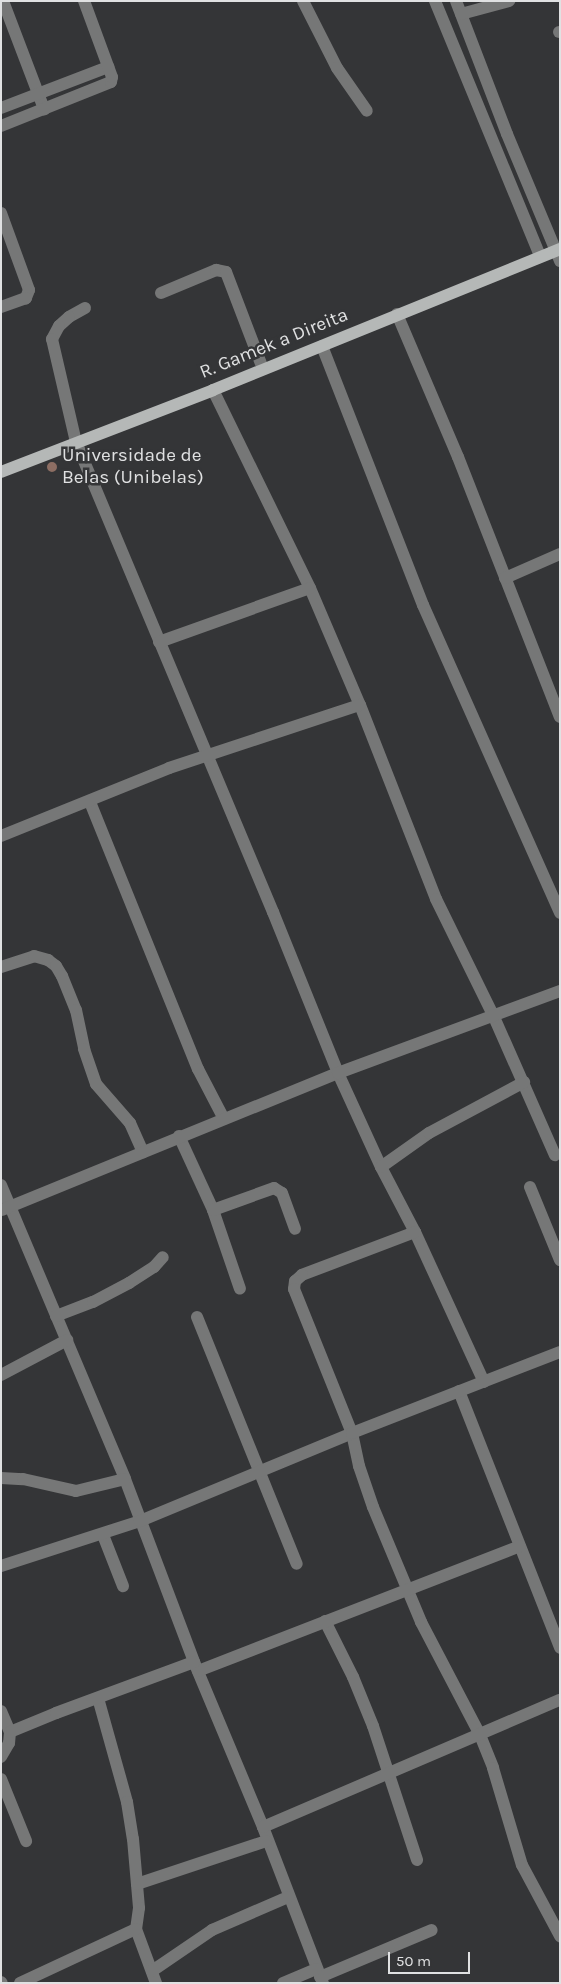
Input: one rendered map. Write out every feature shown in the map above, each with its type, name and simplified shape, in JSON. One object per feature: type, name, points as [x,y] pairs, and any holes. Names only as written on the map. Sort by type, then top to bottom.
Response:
[{"type":"main road","name":"R. Gamek a Direita","points":[[1,472],[213,390],[540,256],[558,253]]},
{"type":"street","points":[[3,1],[44,109]]},
{"type":"street","points":[[1,126],[108,84],[112,77],[84,1]]},
{"type":"street","points":[[303,1],[337,68],[367,111]]},
{"type":"street","points":[[435,1],[540,256]]},
{"type":"street","points":[[456,1],[507,134],[558,253]]},
{"type":"street","points":[[461,14],[509,1]]},
{"type":"street","points":[[1,108],[108,67]]},
{"type":"street","points":[[1,214],[29,290],[26,298],[1,307]]},
{"type":"street","points":[[161,293],[216,270],[226,272],[262,369]]},
{"type":"street","points":[[85,308],[69,317],[59,326],[52,339],[76,442],[208,755],[338,1073],[381,1167],[416,1232],[484,1382]]},
{"type":"street","points":[[398,314],[458,456],[560,717]]},
{"type":"street","points":[[322,346],[423,605],[560,913]]},
{"type":"street","points":[[213,390],[310,588],[360,705],[436,899],[494,1017],[555,1155]]},
{"type":"street","points":[[505,578],[560,554]]},
{"type":"street","points":[[160,642],[310,588]]},
{"type":"street","points":[[1,836],[90,802],[170,768],[360,705]]},
{"type":"street","points":[[90,802],[198,1069],[224,1119]]},
{"type":"street","points":[[1,967],[34,956],[48,960],[56,966],[66,984],[76,1010],[84,1049],[96,1084],[130,1123],[143,1152]]},
{"type":"street","points":[[5,1209],[179,1136],[338,1073],[494,1017],[560,991]]},
{"type":"street","points":[[381,1167],[429,1133],[524,1082]]},
{"type":"street","points":[[179,1136],[212,1210],[240,1289]]},
{"type":"street","points":[[1,1184],[5,1209],[67,1340],[124,1479],[196,1666],[320,1976]]},
{"type":"street","points":[[530,1187],[560,1260]]},
{"type":"street","points":[[212,1210],[274,1188],[282,1193],[295,1229]]},
{"type":"street","points":[[416,1232],[302,1276],[295,1281],[294,1289],[352,1433],[359,1466],[373,1507],[439,1659],[480,1735],[493,1768],[522,1865],[560,1936]]},
{"type":"street","points":[[56,1316],[93,1302],[129,1283],[154,1267],[163,1256]]},
{"type":"street","points":[[196,1317],[297,1564]]},
{"type":"street","points":[[1,1375],[67,1340]]},
{"type":"street","points":[[1,1566],[140,1521],[260,1470],[560,1352]]},
{"type":"street","points":[[459,1391],[520,1546],[555,1623],[560,1648]]},
{"type":"street","points":[[1,1478],[24,1479],[76,1491],[124,1479]]},
{"type":"street","points":[[103,1534],[123,1586]]},
{"type":"street","points":[[10,1732],[98,1698],[196,1666],[408,1591],[520,1546]]},
{"type":"street","points":[[325,1621],[353,1677],[390,1773],[417,1860]]},
{"type":"street","points":[[98,1698],[127,1802],[140,1908],[136,1929],[154,1977],[212,1930],[288,1897]]},
{"type":"street","points":[[262,1827],[560,1700]]},
{"type":"street","points":[[1,1711],[10,1732],[9,1743],[1,1757]]},
{"type":"street","points":[[1,1779],[26,1841]]},
{"type":"street","points":[[137,1884],[266,1841]]},
{"type":"street","points":[[20,1983],[136,1929]]},
{"type":"street","points":[[282,1983],[320,1976],[432,1930]]},
{"type":"place","name":"Universidade de Belas (Unibelas)","points":[[52,467]]}]
